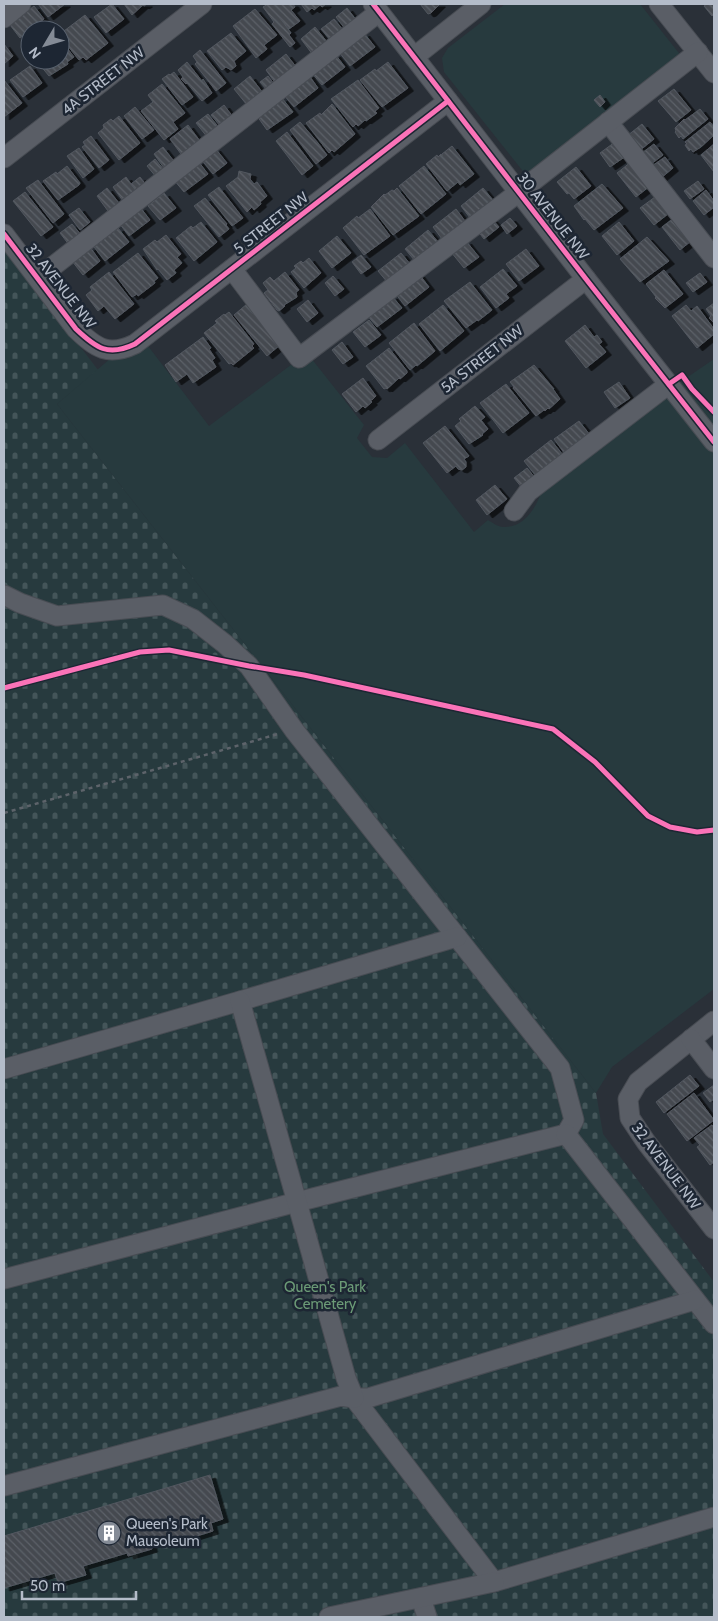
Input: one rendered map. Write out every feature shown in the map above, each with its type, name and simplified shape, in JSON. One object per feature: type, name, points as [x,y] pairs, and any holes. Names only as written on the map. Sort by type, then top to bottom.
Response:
[{"type":"street","points":[[4,18],[21,4]]},
{"type":"street","name":"4A STREET NW","points":[[4,156],[202,4]]},
{"type":"street","points":[[414,56],[481,4]]},
{"type":"street","points":[[659,4],[714,73]]},
{"type":"street","points":[[38,278],[376,8]]},
{"type":"street","name":"30 AVENUE NW","points":[[376,8],[714,442]]},
{"type":"street","points":[[232,269],[299,358],[519,192],[698,52]]},
{"type":"street","name":"5 STREET NW","points":[[102,349],[123,350],[135,344],[448,100]]},
{"type":"street","points":[[608,122],[714,258]]},
{"type":"street","name":"32 AVENUE NW","points":[[4,234],[76,329],[90,342],[102,349]]},
{"type":"street","name":"5A STREET NW","points":[[378,440],[586,279]]},
{"type":"street","points":[[514,511],[528,492],[668,384]]},
{"type":"street","points":[[4,595],[20,604],[57,616],[164,605],[193,619],[225,644],[248,666],[294,730],[560,1068],[574,1120],[566,1134],[4,1279]]},
{"type":"street","points":[[4,1069],[240,1002],[457,937]]},
{"type":"street","points":[[240,1002],[346,1378],[354,1398],[494,1582]]},
{"type":"street","points":[[714,1021],[691,1039],[714,1069]]},
{"type":"street","name":"32 AVENUE NW","points":[[691,1039],[638,1082],[628,1099],[630,1118],[646,1142],[714,1229]]},
{"type":"street","points":[[566,1134],[714,1324]]},
{"type":"street","points":[[4,1486],[341,1396],[368,1398],[695,1300]]},
{"type":"street","points":[[329,1617],[494,1582],[714,1517]]},
{"type":"street","points":[[421,1598],[427,1617]]},
{"type":"path","points":[[4,813],[294,730]]},
{"type":"green space","points":[[505,4],[640,4],[682,57],[526,175],[444,72],[442,58],[448,48]]},
{"type":"green space","name":"Queen's Park Cemetery","points":[[4,247],[98,370],[57,404],[596,1093],[603,1134],[714,1282],[714,1617],[4,1617]]},
{"type":"green space","points":[[148,346],[209,426],[307,353],[364,425],[357,438],[372,457],[387,458],[405,443],[474,532],[488,520],[497,526],[503,527],[518,524],[524,520],[533,509],[543,489],[663,394],[714,359],[714,989],[612,1067],[596,1093],[57,404],[111,358],[124,357]]},
{"type":"building","points":[[38,4],[65,4],[48,17]]},
{"type":"building","points":[[112,4],[124,19],[106,33],[94,17]]},
{"type":"building","points":[[124,4],[147,4],[143,5],[132,15]]},
{"type":"building","points":[[268,4],[293,4],[295,7],[291,10],[300,21],[289,29],[280,18],[291,33],[289,35],[295,43],[290,47],[272,24],[274,22],[263,7]]},
{"type":"building","points":[[301,4],[326,4],[322,7],[320,5],[314,10],[312,8],[307,12]]},
{"type":"building","points":[[420,4],[440,4],[428,14]]},
{"type":"building","points":[[714,4],[714,14],[712,16],[704,6]]},
{"type":"building","points":[[34,6],[44,19],[20,20],[20,38],[10,25]]},
{"type":"building","points":[[347,8],[357,21],[346,30],[336,17]]},
{"type":"building","points":[[255,9],[277,35],[264,45],[267,49],[256,58],[233,26]]},
{"type":"building","points":[[85,15],[108,43],[86,60],[83,57],[79,60],[70,49],[70,26]]},
{"type":"building","points":[[334,19],[344,31],[331,41],[321,29]]},
{"type":"building","points":[[315,27],[328,43],[313,55],[301,39]]},
{"type":"building","points":[[231,33],[246,51],[234,61],[236,66],[231,70],[226,67],[222,70],[207,51]]},
{"type":"building","points":[[364,33],[375,47],[350,66],[339,52]]},
{"type":"building","points":[[4,44],[13,56],[4,64]]},
{"type":"building","points":[[200,50],[226,83],[216,91],[195,64],[197,62],[193,56]]},
{"type":"building","points":[[70,52],[74,57],[70,60]]},
{"type":"building","points":[[286,54],[297,68],[276,84],[266,70]]},
{"type":"building","points":[[335,54],[345,67],[322,85],[311,72]]},
{"type":"building","points":[[187,62],[202,81],[203,79],[212,93],[202,101],[187,83],[181,79],[183,77],[178,70]]},
{"type":"building","points":[[388,62],[408,88],[382,107],[360,80]]},
{"type":"building","points":[[24,70],[33,70],[42,83],[23,97],[10,80]]},
{"type":"building","points":[[44,70],[58,70],[49,76]]},
{"type":"building","points":[[174,72],[193,97],[182,105],[162,79]]},
{"type":"building","points":[[308,74],[318,88],[294,107],[283,94]]},
{"type":"building","points":[[250,76],[263,93],[247,105],[234,89]]},
{"type":"building","points":[[268,76],[274,84],[267,90],[260,82]]},
{"type":"building","points":[[4,80],[22,103],[4,117]]},
{"type":"building","points":[[358,80],[379,108],[375,111],[377,113],[358,126],[356,124],[353,127],[331,99]]},
{"type":"building","points":[[162,84],[185,113],[173,122],[178,129],[164,140],[141,111],[153,102],[148,95]]},
{"type":"building","points":[[674,89],[691,110],[676,122],[658,101]]},
{"type":"building","points":[[600,95],[605,102],[600,107],[594,100]]},
{"type":"building","points":[[282,98],[293,112],[267,130],[257,116]]},
{"type":"building","points":[[332,104],[355,134],[334,152],[332,150],[329,153],[306,123],[320,113],[321,115]]},
{"type":"building","points":[[224,105],[233,117],[221,127],[211,115]]},
{"type":"building","points":[[135,107],[154,130],[142,139],[124,116]]},
{"type":"building","points":[[700,109],[708,119],[683,139],[681,136],[679,138],[675,128],[684,119]]},
{"type":"building","points":[[208,114],[220,129],[208,138],[196,123]]},
{"type":"building","points":[[119,116],[140,143],[119,160],[98,133],[104,128],[103,125]]},
{"type":"building","points":[[300,122],[327,155],[316,164],[290,130]]},
{"type":"building","points":[[710,122],[714,127],[714,135],[701,147],[693,152],[691,149],[689,151],[685,142]]},
{"type":"building","points":[[642,124],[654,139],[639,151],[627,136]]},
{"type":"building","points":[[188,125],[200,141],[181,154],[170,139]]},
{"type":"building","points":[[287,132],[313,166],[302,175],[276,141]]},
{"type":"building","points":[[91,136],[109,160],[99,168],[82,147],[85,145],[83,142]]},
{"type":"building","points":[[615,142],[626,156],[610,167],[600,153]]},
{"type":"building","points":[[654,144],[663,155],[651,164],[642,153]]},
{"type":"building","points":[[714,144],[714,172],[701,155]]},
{"type":"building","points":[[452,146],[474,174],[460,185],[458,182],[447,191],[426,164],[437,155],[438,157],[441,154],[442,156]]},
{"type":"building","points":[[163,147],[173,160],[164,168],[154,154]]},
{"type":"building","points":[[79,148],[94,169],[83,178],[67,156]]},
{"type":"building","points":[[215,148],[227,163],[213,174],[201,159]]},
{"type":"building","points":[[665,157],[673,168],[661,178],[652,166]]},
{"type":"building","points":[[155,159],[165,171],[157,178],[147,166]]},
{"type":"building","points":[[198,161],[208,174],[184,192],[174,180]]},
{"type":"building","points":[[631,162],[650,186],[636,197],[617,173]]},
{"type":"building","points":[[67,166],[80,183],[58,200],[43,181]]},
{"type":"building","points":[[424,166],[446,194],[421,214],[399,186]]},
{"type":"building","points":[[576,167],[591,186],[574,199],[557,182]]},
{"type":"building","points":[[239,171],[251,174],[250,179],[254,184],[257,182],[267,196],[254,210],[252,207],[247,212],[226,186],[238,177]]},
{"type":"building","points":[[126,177],[136,191],[123,201],[113,187]]},
{"type":"building","points":[[140,177],[147,186],[138,193],[131,184]]},
{"type":"building","points":[[38,180],[64,214],[53,223],[26,188]]},
{"type":"building","points":[[698,181],[704,189],[690,199],[684,191]]},
{"type":"building","points":[[602,184],[623,208],[594,230],[574,206]]},
{"type":"building","points":[[219,187],[243,218],[232,226],[208,195]]},
{"type":"building","points":[[107,188],[119,203],[108,211],[97,196]]},
{"type":"building","points":[[397,188],[419,216],[393,235],[371,207],[384,194]]},
{"type":"building","points":[[483,188],[493,200],[470,218],[461,206]]},
{"type":"building","points":[[706,190],[714,201],[714,207],[704,215],[693,201]]},
{"type":"building","points":[[25,192],[53,227],[41,236],[13,201]]},
{"type":"building","points":[[164,193],[176,208],[160,220],[148,206]]},
{"type":"building","points":[[655,197],[668,214],[654,225],[640,208]]},
{"type":"building","points":[[205,198],[229,229],[219,237],[194,206]]},
{"type":"building","points":[[140,207],[150,220],[129,236],[119,223]]},
{"type":"building","points":[[79,208],[90,222],[80,230],[69,215]]},
{"type":"building","points":[[370,209],[390,236],[364,255],[343,228],[357,216],[358,218]]},
{"type":"building","points":[[456,209],[465,221],[442,239],[433,227]]},
{"type":"building","points":[[491,218],[499,227],[484,239],[477,230]]},
{"type":"building","points":[[510,218],[517,226],[507,234],[501,225]]},
{"type":"building","points":[[674,218],[691,241],[680,250],[662,227]]},
{"type":"building","points":[[201,222],[217,242],[194,261],[176,238],[191,226],[193,228]]},
{"type":"building","points":[[619,222],[634,241],[617,255],[602,236]]},
{"type":"building","points":[[72,224],[82,236],[70,246],[60,233]]},
{"type":"building","points":[[118,228],[129,242],[105,261],[94,247]]},
{"type":"building","points":[[428,230],[439,243],[415,261],[405,249]]},
{"type":"building","points":[[166,235],[181,254],[177,257],[182,263],[174,270],[176,273],[167,280],[157,270],[143,249]]},
{"type":"building","points":[[337,236],[351,253],[332,268],[319,251]]},
{"type":"building","points":[[647,237],[669,261],[640,282],[620,259]]},
{"type":"building","points":[[466,241],[479,257],[464,268],[451,252]]},
{"type":"building","points":[[90,247],[100,261],[83,275],[72,261]]},
{"type":"building","points":[[526,249],[539,266],[519,281],[506,264]]},
{"type":"building","points":[[138,253],[158,278],[154,281],[155,283],[138,296],[137,294],[132,297],[113,272]]},
{"type":"building","points":[[401,253],[411,265],[388,283],[378,271]]},
{"type":"building","points":[[361,255],[371,267],[361,274],[352,262]]},
{"type":"building","points":[[309,258],[321,273],[304,288],[291,272],[296,268],[294,266],[301,261],[303,263]]},
{"type":"building","points":[[503,269],[517,286],[506,294],[509,298],[496,308],[480,287]]},
{"type":"building","points":[[664,270],[683,294],[665,308],[655,298],[646,284]]},
{"type":"building","points":[[109,272],[134,304],[115,319],[104,306],[98,311],[86,295],[92,290],[90,287]]},
{"type":"building","points":[[285,272],[299,290],[296,292],[297,297],[284,305],[279,311],[264,293],[268,290],[263,283],[270,277],[274,281]]},
{"type":"building","points":[[700,273],[707,282],[693,292],[686,283]]},
{"type":"building","points":[[419,274],[429,287],[405,306],[395,293]]},
{"type":"building","points":[[333,276],[344,289],[335,296],[325,283]]},
{"type":"building","points":[[470,282],[492,310],[466,328],[444,301]]},
{"type":"building","points":[[392,296],[402,308],[377,327],[367,315]]},
{"type":"building","points":[[308,300],[318,313],[307,322],[297,309]]},
{"type":"building","points":[[714,303],[713,322],[709,318],[711,316],[706,309]]},
{"type":"building","points":[[247,304],[280,345],[267,356],[234,315]]},
{"type":"building","points":[[443,305],[464,331],[440,351],[419,324]]},
{"type":"building","points":[[686,305],[691,311],[697,306],[714,329],[714,334],[697,348],[672,316]]},
{"type":"building","points":[[229,312],[254,344],[252,346],[254,348],[233,365],[229,364],[204,333],[217,323],[215,321]]},
{"type":"building","points":[[369,320],[381,335],[365,347],[353,332]]},
{"type":"building","points":[[414,323],[435,351],[410,370],[389,343]]},
{"type":"building","points":[[585,325],[594,337],[597,335],[602,342],[599,344],[606,352],[586,368],[565,341]]},
{"type":"building","points":[[203,337],[211,348],[209,349],[215,358],[212,360],[216,367],[193,383],[187,374],[176,382],[165,365]]},
{"type":"building","points":[[342,342],[353,357],[343,364],[332,350]]},
{"type":"building","points":[[389,348],[407,373],[387,389],[384,389],[366,366]]},
{"type":"building","points":[[534,365],[560,399],[549,409],[536,416],[510,382]]},
{"type":"building","points":[[363,378],[376,396],[370,400],[372,402],[365,408],[363,406],[356,412],[342,394]]},
{"type":"building","points":[[619,382],[630,398],[615,408],[604,392]]},
{"type":"building","points":[[506,384],[529,413],[503,433],[480,403]]},
{"type":"building","points":[[475,406],[485,417],[481,420],[488,429],[483,435],[469,444],[455,426],[461,421],[459,419]]},
{"type":"building","points":[[579,421],[590,435],[565,454],[554,439]]},
{"type":"building","points":[[445,426],[469,456],[464,459],[466,467],[462,470],[456,466],[447,473],[423,443]]},
{"type":"building","points":[[551,440],[563,455],[536,476],[524,461]]},
{"type":"building","points":[[527,468],[536,479],[523,489],[514,478]]},
{"type":"building","points":[[495,485],[507,499],[487,515],[476,500]]},
{"type":"building","points":[[690,1075],[699,1086],[664,1113],[656,1102]]},
{"type":"building","points":[[714,1085],[714,1099],[710,1102],[703,1093]]},
{"type":"building","points":[[694,1093],[714,1120],[687,1141],[667,1114]]},
{"type":"building","points":[[712,1125],[714,1128],[714,1162],[710,1165],[697,1147],[700,1145],[694,1138]]},
{"type":"building","name":"Queen's Park Mausoleum","points":[[210,1475],[223,1519],[211,1523],[213,1531],[171,1544],[169,1539],[151,1545],[152,1549],[128,1556],[127,1553],[83,1566],[86,1575],[58,1583],[55,1573],[4,1588],[4,1536]]},
{"type":"cycle path","points":[[373,4],[714,442]]},
{"type":"cycle path","points":[[4,234],[76,329],[96,346],[110,350],[126,348],[135,344],[448,101]]},
{"type":"cycle path","points":[[669,384],[682,375],[692,389],[714,412]]},
{"type":"cycle path","points":[[4,688],[140,652],[169,650],[304,675],[553,729],[595,762],[648,816],[670,827],[697,832],[714,830]]},
{"type":"place","name":"Queen's Park Mausoleum","points":[[109,1533]]}]
